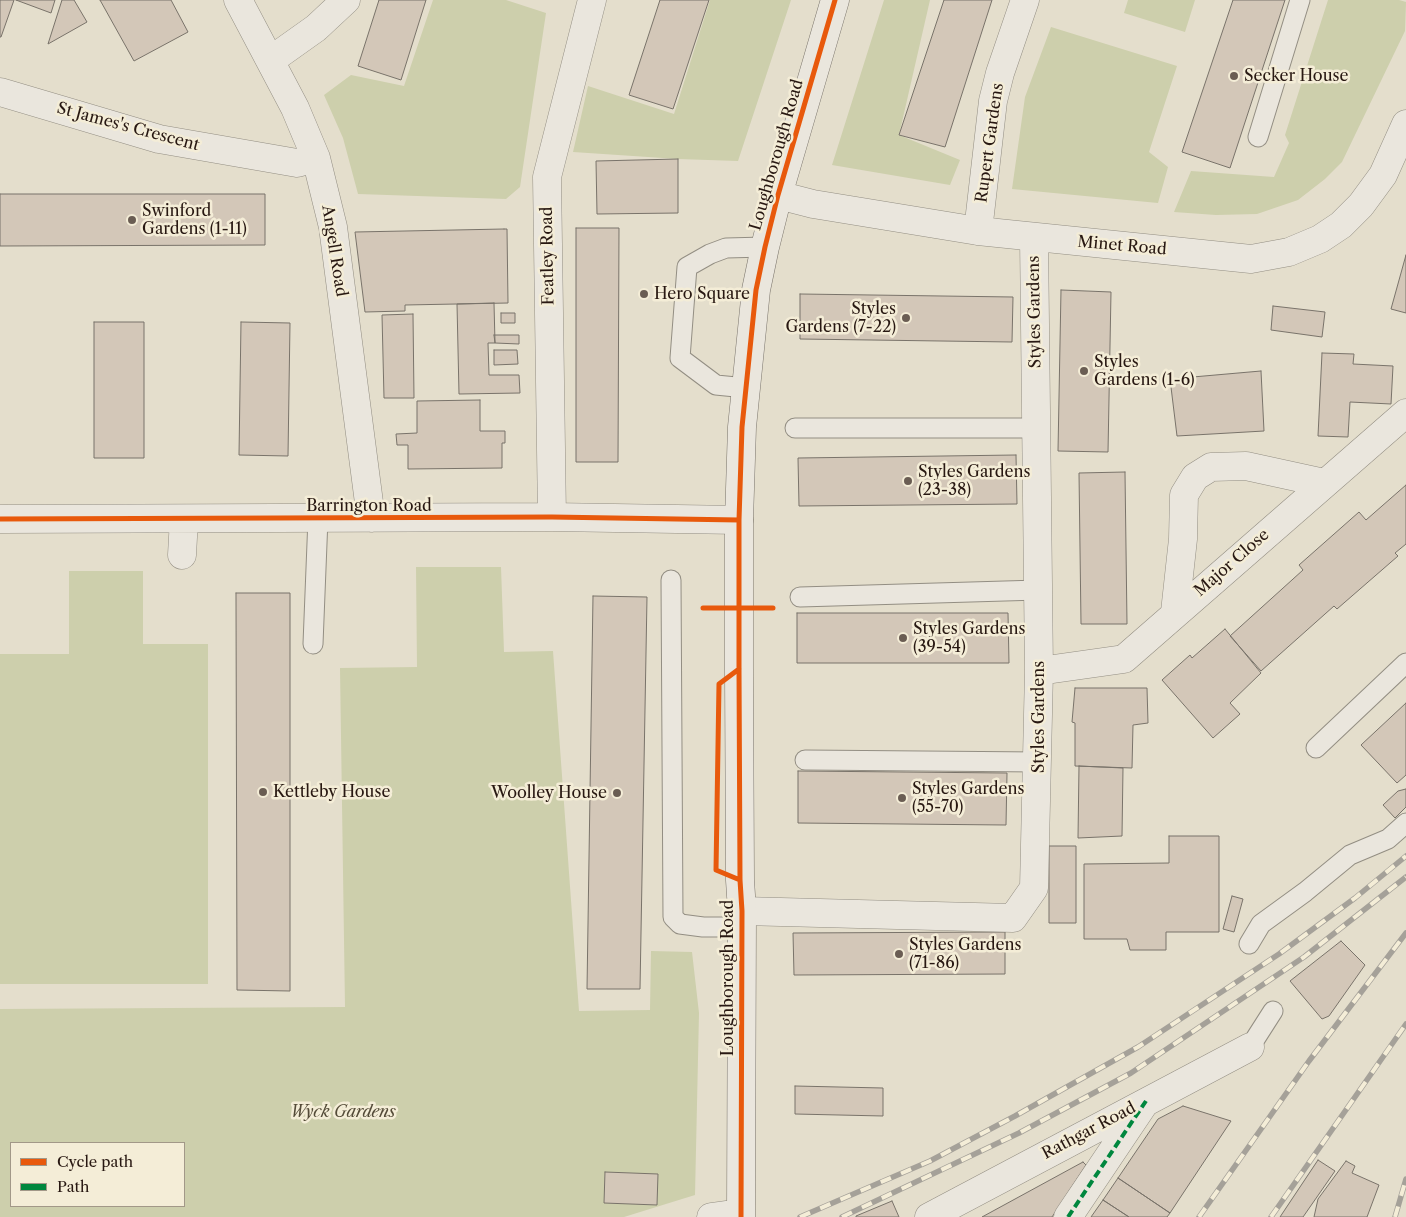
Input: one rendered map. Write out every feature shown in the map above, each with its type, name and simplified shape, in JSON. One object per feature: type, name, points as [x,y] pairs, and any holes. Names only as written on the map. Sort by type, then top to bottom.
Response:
[{"type":"street","name":"Angell Road","points":[[238,0],[295,108],[316,158],[332,227],[371,518]]},
{"type":"street","points":[[271,60],[316,28],[346,0]]},
{"type":"street","name":"Featley Road","points":[[552,517],[547,178],[592,0]]},
{"type":"street","name":"Loughborough Road","points":[[741,1215],[742,919],[740,880],[739,520],[742,427],[756,290],[765,248],[778,196],[836,0]]},
{"type":"street","name":"Rupert Gardens","points":[[978,231],[993,101],[1000,73],[1025,0]]},
{"type":"street","name":"St James's Crescent","points":[[0,92],[159,138],[297,163],[316,158]]},
{"type":"street","name":"Minet Road","points":[[778,196],[813,204],[978,231],[1251,258],[1289,252],[1320,239],[1341,225],[1361,205],[1383,175],[1406,124]]},
{"type":"street","name":"Styles Gardens","points":[[742,919],[1013,918],[1034,888],[1039,762],[1039,590],[1034,238]]},
{"type":"street","name":"Major Close","points":[[1039,671],[1124,659],[1175,612],[1406,413]]},
{"type":"street","points":[[1175,612],[1184,539],[1184,495],[1194,477],[1211,467],[1246,466],[1324,483]]},
{"type":"street","name":"Barrington Road","points":[[0,519],[552,517],[739,520]]},
{"type":"street","points":[[182,555],[184,519]]},
{"type":"street","name":"Rathgar Road","points":[[929,1217],[1250,1047]]},
{"type":"street","points":[[1068,1217],[1146,1101]]},
{"type":"street","points":[[711,1217],[741,1215]]},
{"type":"lane","points":[[1258,137],[1300,0]]},
{"type":"lane","points":[[746,388],[716,384],[680,358],[688,267],[710,254],[726,248],[765,248]]},
{"type":"lane","points":[[795,428],[1036,428]]},
{"type":"lane","points":[[313,644],[318,518]]},
{"type":"lane","points":[[671,580],[672,917],[680,924],[687,925],[742,919]]},
{"type":"lane","points":[[800,597],[1039,590]]},
{"type":"lane","points":[[1316,748],[1406,663]]},
{"type":"lane","points":[[804,760],[1039,762]]},
{"type":"lane","points":[[1249,944],[1261,924],[1305,892],[1350,855],[1388,839],[1406,823]]},
{"type":"lane","points":[[1250,1047],[1273,1011]]},
{"type":"green space","points":[[433,0],[506,0],[546,13],[520,187],[506,199],[358,194],[343,138],[324,95],[351,75],[404,86]]},
{"type":"green space","points":[[710,0],[791,0],[738,161],[573,152],[588,86],[674,114]]},
{"type":"green space","points":[[884,0],[930,0],[899,135],[960,160],[950,185],[832,165]]},
{"type":"green space","points":[[1128,0],[1195,0],[1185,32],[1124,13]]},
{"type":"green space","points":[[1328,0],[1399,0],[1406,2],[1405,31],[1342,162],[1325,179],[1298,200],[1257,214],[1216,215],[1174,212],[1191,171],[1274,177],[1289,143],[1285,135]]},
{"type":"green space","points":[[1051,27],[1177,66],[1149,152],[1168,167],[1158,203],[1012,189],[1025,97]]},
{"type":"green space","name":"Wyck Gardens","points":[[416,567],[501,567],[504,652],[553,651],[579,1011],[650,1010],[651,951],[692,952],[699,1013],[695,1195],[624,1217],[0,1217],[0,1009],[345,1007],[340,668],[417,667]]},
{"type":"green space","points":[[69,571],[143,571],[143,644],[208,644],[208,984],[0,984],[0,654],[69,654]]},
{"type":"building","points":[[0,0],[14,0],[1,37],[0,37]]},
{"type":"building","points":[[16,0],[55,0],[51,13]]},
{"type":"building","points":[[62,0],[74,0],[87,22],[48,44]]},
{"type":"building","points":[[100,0],[171,0],[188,32],[134,61]]},
{"type":"building","points":[[379,0],[426,0],[401,80],[358,66]]},
{"type":"building","points":[[660,0],[709,0],[673,109],[629,95]]},
{"type":"building","points":[[944,0],[992,0],[945,147],[899,135]]},
{"type":"building","name":"Secker House","points":[[1233,0],[1285,0],[1230,168],[1182,152]]},
{"type":"building","points":[[678,159],[678,213],[597,214],[596,161]]},
{"type":"building","name":"Swinford Gardens (1-11)","points":[[0,194],[265,194],[265,245],[0,246]]},
{"type":"building","points":[[576,228],[619,228],[618,462],[576,462]]},
{"type":"building","points":[[507,229],[508,303],[405,305],[405,311],[365,312],[355,232]]},
{"type":"building","points":[[1406,255],[1406,313],[1391,309]]},
{"type":"building","name":"Styles Gardens (1-6)","points":[[1061,290],[1111,292],[1108,452],[1058,451]]},
{"type":"building","name":"Styles Gardens (7-22)","points":[[800,294],[1013,297],[1012,342],[800,339]]},
{"type":"building","points":[[494,303],[495,343],[488,343],[489,375],[519,375],[520,393],[459,394],[457,304]]},
{"type":"building","points":[[1273,306],[1325,312],[1322,337],[1271,330]]},
{"type":"building","points":[[501,313],[515,313],[515,323],[501,323]]},
{"type":"building","points":[[413,314],[414,398],[384,398],[382,315]]},
{"type":"building","points":[[94,322],[144,322],[144,458],[94,458]]},
{"type":"building","points":[[241,322],[290,323],[288,456],[239,455]]},
{"type":"building","points":[[494,335],[519,335],[519,344],[495,343]]},
{"type":"building","points":[[494,350],[517,350],[518,364],[494,365]]},
{"type":"building","points":[[1322,353],[1354,354],[1353,364],[1393,366],[1391,404],[1350,402],[1348,437],[1318,436]]},
{"type":"building","points":[[1261,371],[1264,431],[1177,436],[1170,379]]},
{"type":"building","points":[[480,400],[480,431],[505,431],[505,443],[502,443],[502,468],[408,469],[408,445],[397,445],[396,434],[417,433],[417,401]]},
{"type":"building","name":"Styles Gardens (23-38)","points":[[1016,455],[1017,504],[799,506],[798,458]]},
{"type":"building","points":[[1125,472],[1127,624],[1081,624],[1079,473]]},
{"type":"building","points":[[1406,485],[1406,544],[1395,553],[1398,556],[1337,609],[1334,606],[1261,671],[1230,636],[1303,570],[1299,565],[1359,512],[1366,520]]},
{"type":"building","name":"Kettleby House","points":[[236,593],[290,593],[290,991],[237,990]]},
{"type":"building","name":"Woolley House","points":[[593,596],[647,597],[640,989],[587,989]]},
{"type":"building","name":"Styles Gardens (39-54)","points":[[797,613],[1008,613],[1009,663],[797,663]]},
{"type":"building","points":[[1225,629],[1261,673],[1230,703],[1240,714],[1213,738],[1162,680],[1190,655],[1192,658]]},
{"type":"building","points":[[1075,688],[1147,688],[1148,723],[1133,725],[1132,768],[1075,766],[1075,723],[1072,722]]},
{"type":"building","points":[[1406,703],[1406,775],[1397,783],[1361,745]]},
{"type":"building","points":[[1079,766],[1123,768],[1122,836],[1078,838]]},
{"type":"building","name":"Styles Gardens (55-70)","points":[[798,771],[1007,773],[1006,825],[798,823]]},
{"type":"building","points":[[1406,789],[1406,807],[1395,818],[1383,805],[1398,791]]},
{"type":"building","points":[[1169,836],[1219,836],[1219,932],[1166,932],[1166,950],[1130,950],[1127,939],[1084,939],[1084,864],[1169,863]]},
{"type":"building","points":[[1049,846],[1076,846],[1076,923],[1049,923]]},
{"type":"building","points":[[1232,896],[1243,899],[1234,932],[1223,929]]},
{"type":"building","name":"Styles Gardens (71-86)","points":[[1005,932],[1005,974],[794,975],[793,933]]},
{"type":"building","points":[[1341,941],[1365,965],[1329,1016],[1322,1019],[1290,981]]},
{"type":"building","points":[[795,1086],[883,1088],[883,1116],[795,1114]]},
{"type":"building","points":[[1183,1106],[1231,1121],[1170,1213],[1118,1178],[1158,1119]]},
{"type":"building","points":[[1318,1160],[1335,1171],[1303,1217],[1280,1217]]},
{"type":"building","points":[[1346,1161],[1355,1166],[1352,1173],[1379,1185],[1367,1217],[1314,1217],[1318,1199]]},
{"type":"building","points":[[1083,1162],[1086,1165],[1052,1217],[982,1217]]},
{"type":"building","points":[[605,1172],[658,1174],[657,1205],[604,1203]]},
{"type":"building","points":[[1118,1178],[1170,1213],[1167,1217],[1129,1217],[1103,1200]]},
{"type":"building","points":[[1103,1200],[1129,1217],[1091,1217]]},
{"type":"building","points":[[892,1201],[899,1217],[856,1217],[856,1216]]},
{"type":"railway","points":[[800,1217],[930,1161],[1138,1047],[1279,954],[1355,898],[1406,856]]},
{"type":"railway","points":[[842,1217],[1019,1133],[1131,1073],[1304,957],[1406,877]]},
{"type":"railway","points":[[1199,1217],[1309,1061],[1406,933]]},
{"type":"railway","points":[[1271,1217],[1406,1024]]},
{"type":"railway","points":[[1395,1217],[1406,1179]]},
{"type":"marked path","points":[[1068,1217],[1146,1101]]},
{"type":"cycle path","points":[[741,1217],[742,911],[740,880],[739,520],[742,427],[756,290],[765,247],[778,195],[835,0]]},
{"type":"cycle path","points":[[0,519],[552,517],[739,520]]},
{"type":"cycle path","points":[[703,608],[773,608]]},
{"type":"cycle path","points":[[739,669],[719,684],[716,870],[740,880]]},
{"type":"place","name":"Secker House","points":[[1234,76]]},
{"type":"place","name":"Swinford Gardens (1-11)","points":[[132,220]]},
{"type":"place","name":"Hero Square","points":[[644,294]]},
{"type":"place","name":"Styles Gardens (7-22)","points":[[906,318]]},
{"type":"place","name":"Styles Gardens (1-6)","points":[[1084,371]]},
{"type":"place","name":"Styles Gardens (23-38)","points":[[908,481]]},
{"type":"place","name":"Styles Gardens (39-54)","points":[[903,638]]},
{"type":"place","name":"Kettleby House","points":[[263,792]]},
{"type":"place","name":"Woolley House","points":[[617,793]]},
{"type":"place","name":"Styles Gardens (55-70)","points":[[902,798]]},
{"type":"place","name":"Styles Gardens (71-86)","points":[[899,954]]}]
